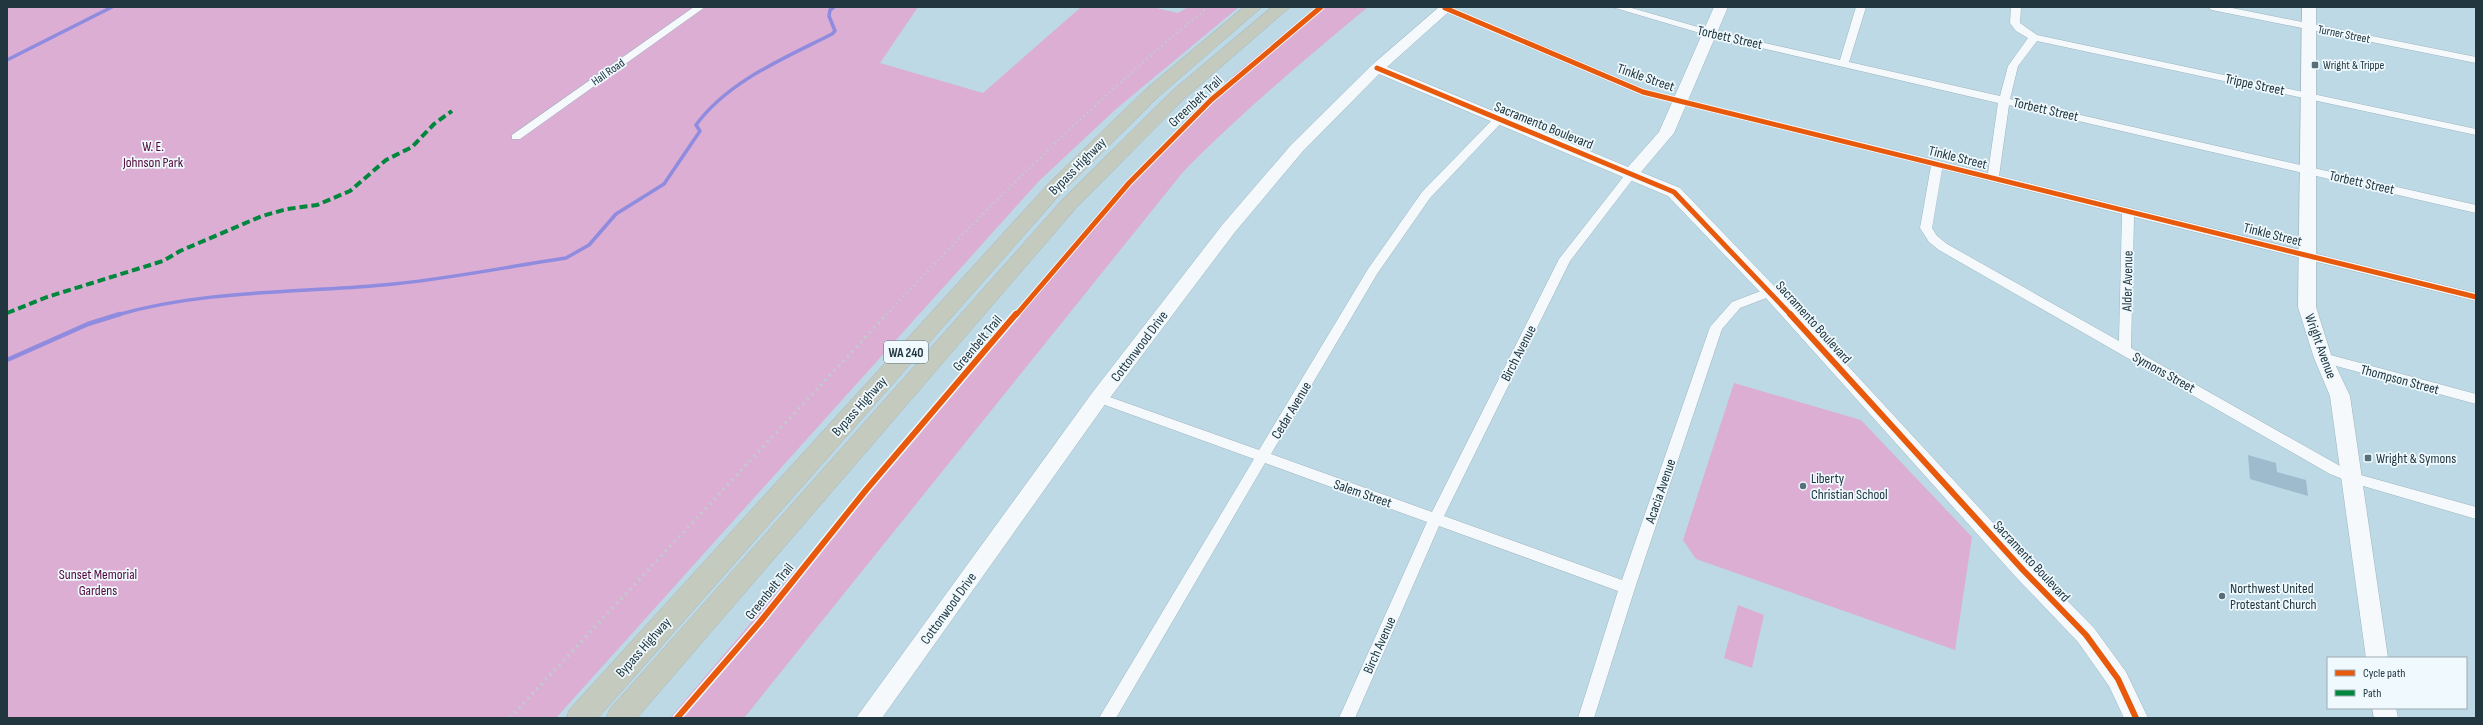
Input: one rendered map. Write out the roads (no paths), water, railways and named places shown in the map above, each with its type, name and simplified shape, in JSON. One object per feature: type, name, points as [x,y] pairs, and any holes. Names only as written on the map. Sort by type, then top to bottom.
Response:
[{"type":"highway","name":"Bypass Highway","points":[[580,718],[1056,187],[1152,93],[1254,7]]},
{"type":"highway","name":"Bypass Highway","points":[[620,718],[1069,204],[1178,95],[1282,7]]},
{"type":"street","name":"Hall Road","points":[[516,137],[700,7]]},
{"type":"street","name":"Torbett Street","points":[[1617,7],[1710,33],[2476,209]]},
{"type":"street","name":"Birch Avenue","points":[[1347,718],[1436,518],[1565,259],[1632,173],[1666,133],[1721,7]]},
{"type":"street","points":[[1844,63],[1861,7]]},
{"type":"street","points":[[1993,179],[2004,100],[2013,66],[2034,37],[2020,29],[2015,23],[2016,7]]},
{"type":"street","name":"Turner Street","points":[[2212,7],[2476,60]]},
{"type":"street","name":"Wright Avenue","points":[[2309,7],[2306,307],[2323,358],[2340,396],[2353,478],[2377,657]]},
{"type":"street","name":"Cottonwood Drive","points":[[868,718],[1099,398],[1209,252],[1297,148],[1377,68],[1446,8]]},
{"type":"street","name":"Tinkle Street","points":[[1446,8],[1643,92],[2476,297]]},
{"type":"street","name":"Trippe Street","points":[[2034,37],[2476,132]]},
{"type":"street","name":"Sacramento Boulevard","points":[[1377,68],[1632,173],[1674,192],[1770,292],[2023,570],[2086,635],[2118,679],[2136,718]]},
{"type":"street","name":"Cedar Avenue","points":[[1107,718],[1372,272],[1426,195],[1499,119]]},
{"type":"street","name":"Symons Street","points":[[1937,164],[1926,228],[1933,240],[2125,351],[2353,478],[2476,513]]},
{"type":"street","name":"Alder Avenue","points":[[2125,351],[2128,211]]},
{"type":"street","name":"Acacia Avenue","points":[[1586,718],[1627,588],[1716,327],[1736,305],[1770,292]]},
{"type":"street","name":"Thompson Street","points":[[2323,358],[2476,399]]},
{"type":"street","name":"Salem Street","points":[[1099,398],[1627,588]]},
{"type":"waterway","points":[[7,60],[112,7]]},
{"type":"waterway","points":[[117,315],[182,301],[249,294],[406,283],[566,258],[589,245],[616,214],[664,184],[700,131],[696,125],[709,109],[724,96],[758,72],[832,34],[835,31],[829,16],[830,10],[834,7]]},
{"type":"waterway","points":[[7,360],[88,324],[120,314]]},
{"type":"railway","points":[[886,315],[963,234],[1082,117],[1208,7]]},
{"type":"railway","points":[[510,718],[887,314]]},
{"type":"place","name":"Wright & Trippe","points":[[2315,65]]},
{"type":"place","name":"Wright & Symons","points":[[2368,458]]},
{"type":"place","name":"Liberty Christian School","points":[[1803,486]]},
{"type":"place","name":"Northwest United Protestant Church","points":[[2222,596]]},
{"type":"park label","name":"W. E. Johnson Park","points":[[153,154]]},
{"type":"park label","name":"Sunset Memorial Gardens","points":[[98,582]]}]
